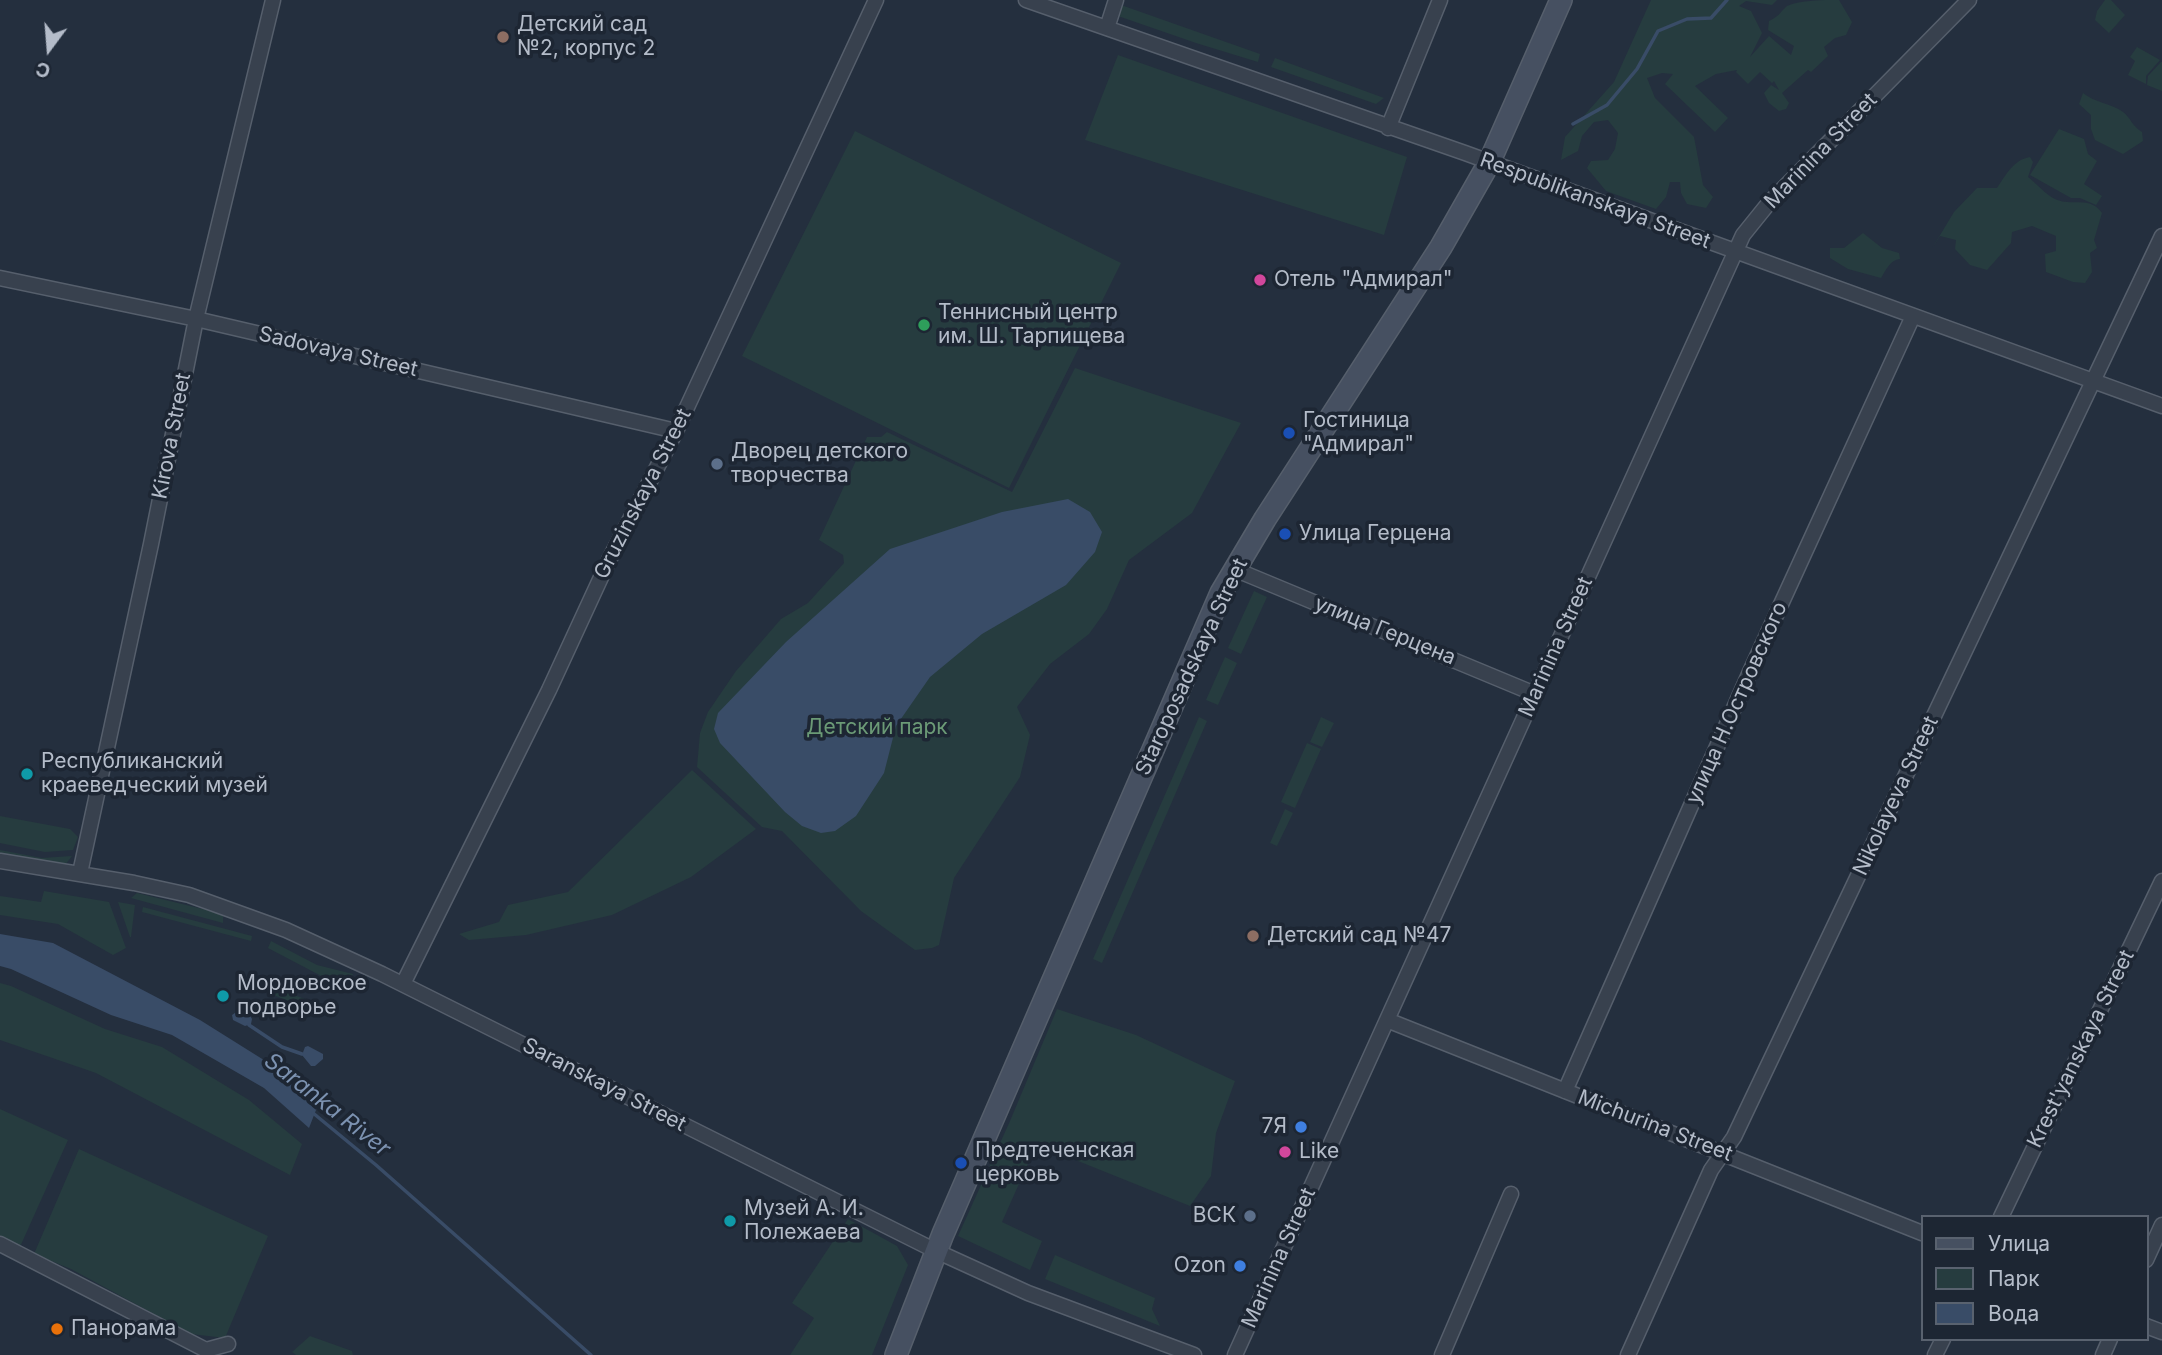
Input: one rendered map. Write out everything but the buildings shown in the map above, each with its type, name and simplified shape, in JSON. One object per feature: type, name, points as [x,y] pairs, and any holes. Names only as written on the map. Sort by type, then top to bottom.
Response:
[{"type":"main road","name":"Staroposadskaya Street","points":[[896,1355],[936,1251],[1221,593],[1434,258],[1489,163],[1561,0]]},
{"type":"street","name":"Kirova Street","points":[[80,873],[151,544],[195,319],[273,0]]},
{"type":"street","name":"Gruzinskaya Street","points":[[403,984],[549,690],[615,548],[676,431],[876,0]]},
{"type":"street","name":"Respublikanskaya Street","points":[[1027,0],[1489,163],[2162,406]]},
{"type":"street","points":[[1107,28],[1116,0]]},
{"type":"street","points":[[1388,128],[1440,0]]},
{"type":"street","name":"Marinina Street","points":[[1235,1355],[1748,226],[1969,0]]},
{"type":"street","name":"Nikolayeva Street","points":[[1628,1355],[1711,1170],[1734,1137],[2162,236]]},
{"type":"street","name":"Sadovaya Street","points":[[0,278],[195,319],[676,431]]},
{"type":"street","name":"улица Н.Островского","points":[[1565,1091],[1750,672],[1913,316]]},
{"type":"street","name":"улица Герцена","points":[[1234,569],[1535,694]]},
{"type":"street","name":"Saranskaya Street","points":[[0,861],[80,873],[189,895],[286,930],[403,984],[936,1251],[1028,1293],[1194,1355]]},
{"type":"street","name":"Krest'yanskaya Street","points":[[2002,1215],[2162,881]]},
{"type":"street","name":"Michurina Street","points":[[1387,1020],[1920,1232]]},
{"type":"street","points":[[1442,1355],[1511,1194]]},
{"type":"street","points":[[2148,1256],[2162,1225]]},
{"type":"street","points":[[0,1244],[206,1350],[228,1344]]},
{"type":"green space","points":[[1651,0],[1777,0],[1772,5],[1746,1],[1739,6],[1751,11],[1762,33],[1750,57],[1769,36],[1791,55],[1794,46],[1768,30],[1769,21],[1792,4],[1839,0],[1852,22],[1846,35],[1835,38],[1824,47],[1828,56],[1782,93],[1789,103],[1786,109],[1779,111],[1769,103],[1764,93],[1771,85],[1779,90],[1774,81],[1772,83],[1760,72],[1748,84],[1737,70],[1716,74],[1695,86],[1728,118],[1715,132],[1665,84],[1673,74],[1662,73],[1647,78],[1655,98],[1694,137],[1703,185],[1713,197],[1706,208],[1687,204],[1681,193],[1680,182],[1670,182],[1666,197],[1656,209],[1606,191],[1587,168],[1591,161],[1608,160],[1615,149],[1618,133],[1608,120],[1594,122],[1582,136],[1578,151],[1561,160],[1565,137],[1614,82]]},
{"type":"green space","points":[[2105,0],[2111,0],[2125,15],[2109,33],[2095,20],[2097,11]]},
{"type":"green space","points":[[1121,5],[1260,54],[1258,62],[1118,16]]},
{"type":"green space","points":[[2137,47],[2160,60],[2146,76],[2146,84],[2128,75],[2135,61],[2130,57]]},
{"type":"green space","points":[[1118,55],[1407,157],[1384,235],[1085,140]]},
{"type":"green space","points":[[1275,58],[1384,98],[1376,104],[1271,67]]},
{"type":"green space","points":[[2161,62],[2162,91],[2147,85],[2148,76]]},
{"type":"green space","points":[[2083,93],[2123,112],[2142,132],[2143,141],[2123,154],[2095,140],[2091,129],[2091,115],[2079,104]]},
{"type":"green space","points":[[2059,129],[2084,139],[2088,154],[2097,161],[2084,184],[2102,196],[2096,205],[2080,198],[2071,198],[2030,175]]},
{"type":"green space","name":"Теннисный центр им. Ш. Тарпищева","points":[[855,131],[1121,263],[1009,488],[742,356]]},
{"type":"green space","points":[[2030,157],[2033,162],[2028,177],[2048,194],[2061,201],[2092,204],[2102,213],[2094,240],[2097,248],[2090,253],[2092,272],[2085,283],[2073,282],[2046,272],[2045,254],[2056,251],[2056,236],[2032,226],[2012,232],[2011,243],[1987,270],[1970,265],[1955,249],[1956,240],[1940,236],[1931,250],[1954,212],[1977,188],[1997,188],[2014,165]]},
{"type":"green space","points":[[1863,233],[1882,248],[1899,253],[1900,259],[1891,263],[1881,278],[1848,269],[1830,258],[1830,248],[1844,248]]},
{"type":"green space","name":"Детский парк","points":[[1075,368],[1241,423],[1192,513],[1129,560],[1107,609],[1089,634],[1050,664],[1017,707],[1030,735],[1020,777],[954,878],[939,945],[915,950],[861,911],[782,831],[762,827],[697,767],[700,733],[708,712],[736,671],[781,619],[808,603],[844,563],[843,555],[819,540],[867,437],[881,437],[887,432],[1012,492]]},
{"type":"green space","points":[[1254,591],[1267,597],[1241,654],[1228,648]]},
{"type":"green space","points":[[1225,657],[1237,663],[1218,705],[1206,700]]},
{"type":"green space","points":[[1199,717],[1207,721],[1102,963],[1093,959]]},
{"type":"green space","points":[[1321,717],[1334,723],[1322,747],[1310,742]]},
{"type":"green space","points":[[1307,743],[1321,749],[1295,808],[1281,802]]},
{"type":"green space","points":[[692,770],[756,829],[691,877],[612,915],[526,935],[469,940],[459,934],[499,922],[508,905],[568,892]]},
{"type":"green space","points":[[1285,809],[1293,813],[1277,846],[1270,843]]},
{"type":"green space","points":[[0,816],[70,829],[78,837],[73,850],[45,852],[0,843]]},
{"type":"green space","points":[[0,850],[42,858],[72,856],[65,865],[0,855]]},
{"type":"green space","points":[[44,891],[109,902],[126,948],[113,955],[58,924],[0,915],[0,896],[41,902]]},
{"type":"green space","points":[[137,893],[223,914],[223,923],[131,898]]},
{"type":"green space","points":[[118,902],[135,905],[131,937],[130,937]]},
{"type":"green space","points":[[143,907],[252,936],[251,941],[142,912]]},
{"type":"green space","points":[[271,941],[317,965],[353,974],[346,989],[268,948]]},
{"type":"green space","points":[[0,983],[105,1029],[162,1047],[249,1100],[302,1144],[290,1175],[96,1073],[0,1040]]},
{"type":"green space","points":[[265,984],[305,999],[302,1007],[262,990]]},
{"type":"green space","points":[[1057,1009],[1136,1035],[1235,1081],[1216,1133],[1211,1176],[1190,1206],[1068,1157],[1034,1150],[1002,1222],[1042,1241],[1030,1270],[958,1236]]},
{"type":"green space","points":[[0,1109],[68,1140],[19,1249],[0,1239]]},
{"type":"green space","points":[[79,1149],[268,1236],[225,1338],[191,1334],[71,1269],[34,1254]]},
{"type":"green space","points":[[848,1219],[897,1246],[908,1265],[872,1355],[790,1355],[814,1318],[792,1303]]},
{"type":"green space","points":[[1055,1255],[1155,1298],[1152,1309],[1160,1326],[1045,1279]]},
{"type":"green space","points":[[310,1336],[352,1351],[353,1355],[296,1355],[292,1352]]},
{"type":"water","points":[[1068,499],[1090,512],[1102,532],[1095,552],[1066,585],[982,634],[930,677],[896,726],[884,773],[856,816],[835,831],[821,833],[802,826],[785,812],[720,743],[714,729],[718,713],[786,642],[890,549],[1002,512]]},
{"type":"water","points":[[0,934],[53,943],[200,1020],[275,1067],[316,1110],[309,1128],[264,1088],[172,1035],[111,1015],[0,966]]},
{"type":"water","points":[[238,1011],[249,1014],[251,1024],[245,1026],[233,1020],[232,1015]]},
{"type":"water","points":[[308,1046],[323,1054],[323,1059],[315,1066],[311,1066],[302,1055]]},
{"type":"waterway","points":[[1573,124],[1607,105],[1637,69],[1658,31],[1687,19],[1711,18],[1727,0]]},
{"type":"waterway","points":[[249,1025],[282,1047],[302,1054]]},
{"type":"waterway","name":"Saranka River","points":[[313,1113],[376,1165],[591,1355]]},
{"type":"place","name":"Детский сад №2, корпус 2","points":[[503,37]]},
{"type":"place","name":"Отель \"Адмирал\"","points":[[1260,280]]},
{"type":"place","name":"Теннисный центр им. Ш. Тарпищева","points":[[924,325]]},
{"type":"place","name":"Гостиница \"Адмирал\"","points":[[1289,433]]},
{"type":"place","name":"Дворец детского творчества","points":[[717,464]]},
{"type":"place","name":"Улица Герцена","points":[[1285,534]]},
{"type":"place","name":"Республиканский краеведческий музей","points":[[27,774]]},
{"type":"place","name":"Детский сад №47","points":[[1253,936]]},
{"type":"place","name":"Мордовское подворье","points":[[223,996]]},
{"type":"place","name":"7Я","points":[[1301,1127]]},
{"type":"place","name":"Like","points":[[1285,1152]]},
{"type":"place","name":"Предтеченская церковь","points":[[961,1163]]},
{"type":"place","name":"ВСК","points":[[1250,1216]]},
{"type":"place","name":"Музей А. И. Полежаева","points":[[730,1221]]},
{"type":"place","name":"Ozon","points":[[1240,1266]]},
{"type":"place","name":"Панорама","points":[[57,1329]]}]
